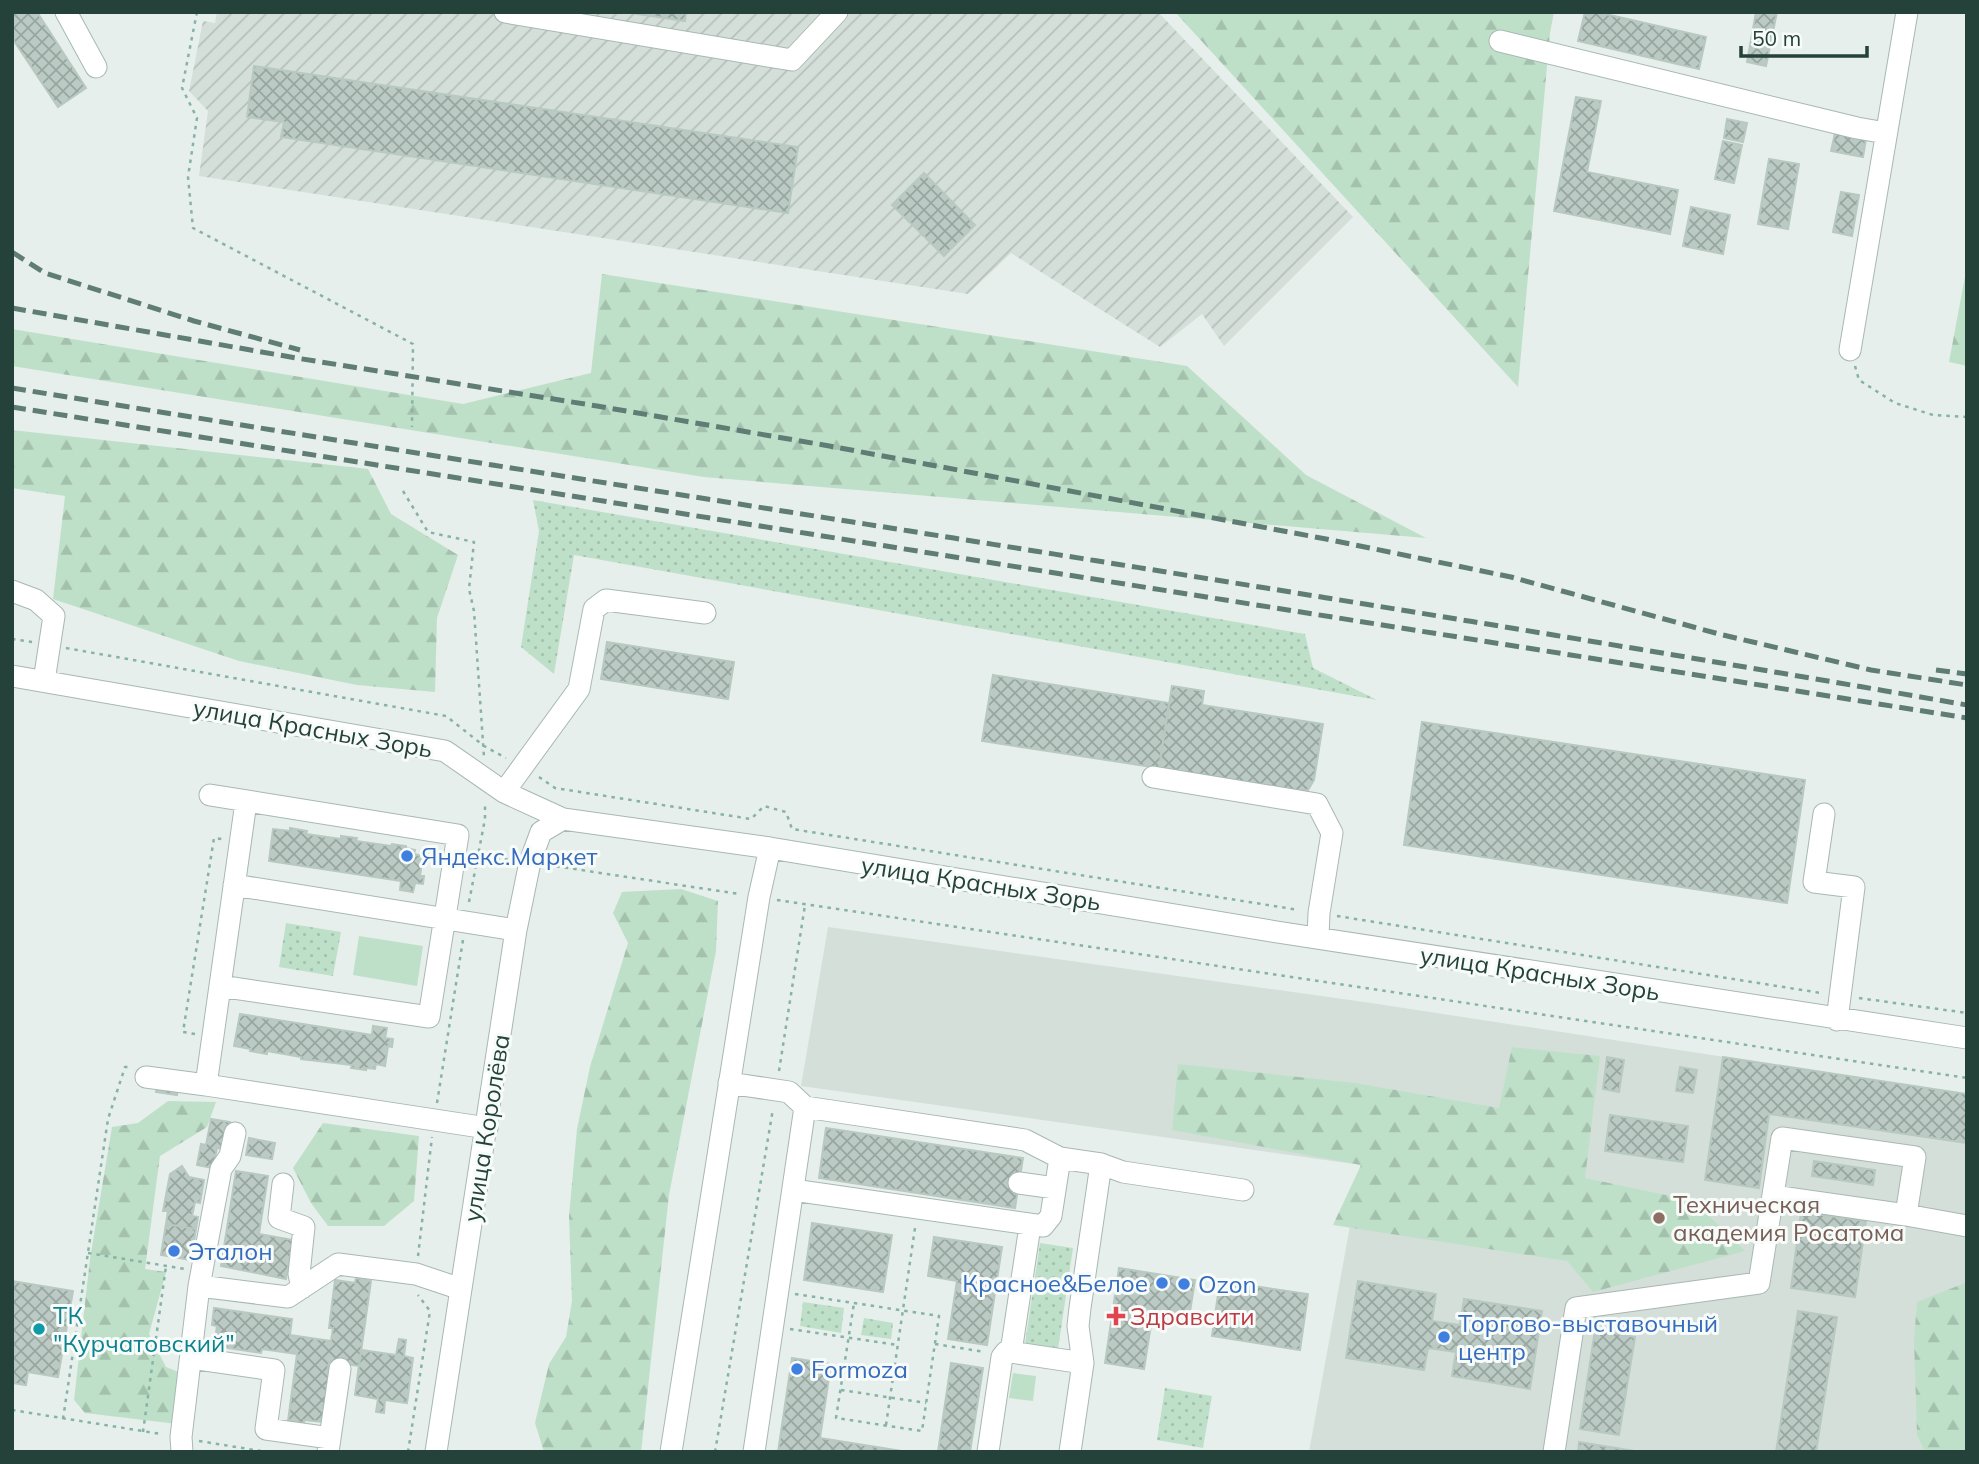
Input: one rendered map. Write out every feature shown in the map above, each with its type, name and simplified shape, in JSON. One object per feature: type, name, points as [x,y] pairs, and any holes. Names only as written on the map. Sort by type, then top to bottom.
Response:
[{"type":"street","points":[[65,12],[96,67]]},
{"type":"street","points":[[505,12],[792,60],[837,12]]},
{"type":"street","points":[[1850,350],[1907,12]]},
{"type":"street","points":[[1500,41],[1886,133]]},
{"type":"street","points":[[12,591],[36,600],[54,616],[44,681]]},
{"type":"street","points":[[504,792],[579,689],[594,610],[606,600],[705,613]]},
{"type":"street","name":"улица Красных Зорь","points":[[12,676],[445,751],[504,792],[563,819],[769,848],[1837,1020],[1967,1038]]},
{"type":"street","points":[[1153,777],[1317,804],[1332,834],[1319,913],[1318,937]]},
{"type":"street","points":[[210,795],[458,835],[429,1017],[220,986]]},
{"type":"street","points":[[206,1085],[246,802]]},
{"type":"street","points":[[1824,814],[1814,882],[1854,887],[1837,1020]]},
{"type":"street","name":"улица Королёва","points":[[436,1452],[516,930],[530,862],[541,832],[563,819]]},
{"type":"street","points":[[671,1452],[769,848]]},
{"type":"street","points":[[234,885],[516,930]]},
{"type":"street","points":[[143,1073],[487,1128]]},
{"type":"street","points":[[729,1083],[789,1092],[805,1107],[1026,1140],[1060,1158],[1101,1164],[1124,1172],[1244,1190]]},
{"type":"street","points":[[754,1452],[805,1107]]},
{"type":"street","points":[[181,1445],[200,1279],[221,1169],[230,1156],[235,1133]]},
{"type":"street","points":[[1554,1452],[1576,1308],[1759,1283],[1782,1138],[1915,1157],[1906,1216]]},
{"type":"street","points":[[793,1190],[1043,1226],[1048,1223],[1060,1158]]},
{"type":"street","points":[[1070,1452],[1083,1363],[1078,1326],[1101,1164]]},
{"type":"street","points":[[1019,1183],[1055,1188]]},
{"type":"street","points":[[283,1184],[279,1217],[304,1227],[299,1274],[302,1288]]},
{"type":"street","points":[[1773,1196],[1967,1226]]},
{"type":"street","points":[[988,1452],[1030,1226]]},
{"type":"street","points":[[200,1279],[288,1297],[338,1264],[416,1274],[461,1289]]},
{"type":"street","points":[[1006,1354],[1083,1363]]},
{"type":"street","points":[[191,1358],[274,1370],[266,1429],[329,1445],[340,1369]]},
{"type":"path","points":[[197,12],[182,88],[197,118],[188,177],[193,228],[413,344],[412,427]]},
{"type":"path","points":[[1850,350],[1859,380],[1895,403],[1933,415],[1967,417]]},
{"type":"path","points":[[403,491],[428,532],[474,542],[469,589],[474,611]]},
{"type":"path","points":[[12,639],[446,716],[484,746],[555,788],[751,819],[764,806],[786,812],[792,829],[1840,996],[1967,1013]]},
{"type":"path","points":[[212,1037],[184,1032],[214,838],[240,842]]},
{"type":"path","points":[[479,856],[1967,1078]]},
{"type":"path","points":[[715,1452],[805,905]]},
{"type":"path","points":[[64,1419],[108,1119],[125,1066],[143,1073]]},
{"type":"path","points":[[886,1425],[918,1209]]},
{"type":"path","points":[[88,1253],[166,1266],[200,1279]]},
{"type":"path","points":[[143,1432],[166,1266]]},
{"type":"path","points":[[408,1452],[430,1311],[413,1289],[416,1274]]},
{"type":"path","points":[[778,1291],[939,1315],[922,1431],[836,1418],[854,1303]]},
{"type":"path","points":[[789,1328],[897,1345]]},
{"type":"path","points":[[935,1344],[1006,1354]]},
{"type":"path","points":[[841,1390],[926,1403]]},
{"type":"path","points":[[12,1410],[143,1432],[181,1445],[224,1446],[267,1452]]},
{"type":"path","points":[[223,1452],[224,1446]]},
{"type":"shaded area","points":[[217,12],[1158,12],[1353,217],[1224,346],[1202,314],[1160,347],[1011,253],[968,294],[199,176],[208,111],[189,91],[203,21],[215,23]]},
{"type":"shaded area","name":"Техническая академия Росатома","points":[[828,927],[1371,1003],[1967,1094],[1967,1452],[1309,1452],[1361,1165],[801,1086]]},
{"type":"green space","points":[[1175,12],[1554,12],[1518,387]]},
{"type":"green space","points":[[1967,266],[1967,366],[1949,362]]},
{"type":"green space","points":[[602,274],[1187,366],[1306,475],[1426,538],[704,477],[12,366],[12,329],[463,404],[591,373]]},
{"type":"green space","points":[[12,430],[368,469],[391,514],[458,555],[437,618],[435,692],[357,685],[239,661],[53,599],[65,496],[12,488]]},
{"type":"green space","points":[[533,500],[1305,634],[1313,668],[1377,700],[574,555],[554,674],[521,647],[539,531]]},
{"type":"green space","points":[[681,889],[718,901],[716,951],[669,1195],[641,1452],[544,1452],[535,1423],[549,1364],[566,1337],[572,1301],[569,1216],[577,1129],[590,1067],[628,943],[613,913],[622,892]]},
{"type":"green space","points":[[286,923],[341,932],[333,976],[279,967]]},
{"type":"green space","points":[[359,936],[423,946],[417,986],[353,975]]},
{"type":"green space","points":[[1512,1047],[1600,1056],[1585,1178],[1694,1201],[1745,1251],[1593,1292],[1567,1261],[1333,1225],[1361,1165],[1172,1130],[1178,1064],[1355,1083],[1499,1108]]},
{"type":"green space","points":[[168,1101],[216,1102],[207,1127],[160,1156],[145,1269],[166,1272],[149,1334],[166,1367],[186,1375],[177,1424],[85,1413],[74,1400],[90,1259],[112,1127],[138,1123]]},
{"type":"green space","points":[[323,1123],[419,1136],[414,1201],[384,1226],[328,1226],[311,1203],[293,1168]]},
{"type":"green space","points":[[1040,1243],[1073,1248],[1058,1349],[1025,1344]]},
{"type":"green space","points":[[1965,1283],[1967,1452],[1925,1452],[1917,1435],[1914,1340],[1917,1302]]},
{"type":"green space","points":[[803,1302],[844,1308],[841,1333],[800,1326]]},
{"type":"green space","points":[[864,1318],[893,1323],[891,1339],[861,1335]]},
{"type":"green space","points":[[1013,1373],[1036,1376],[1033,1401],[1009,1398]]},
{"type":"green space","points":[[1165,1388],[1212,1396],[1203,1448],[1157,1440]]},
{"type":"building","points":[[12,12],[37,12],[86,88],[58,107],[12,38]]},
{"type":"building","points":[[624,12],[686,12],[685,21]]},
{"type":"building","points":[[1585,12],[1597,12],[1706,37],[1699,69],[1578,41]]},
{"type":"building","points":[[1756,12],[1777,12],[1766,66],[1747,62]]},
{"type":"building","points":[[254,66],[798,147],[788,213],[281,137],[284,122],[247,117]]},
{"type":"building","points":[[1576,97],[1601,101],[1587,172],[1678,190],[1670,234],[1554,211]]},
{"type":"building","points":[[1727,119],[1747,123],[1743,142],[1724,138]]},
{"type":"building","points":[[1835,133],[1866,139],[1863,157],[1831,151]]},
{"type":"building","points":[[1723,141],[1742,145],[1734,183],[1715,179]]},
{"type":"building","points":[[1769,159],[1799,164],[1788,229],[1758,224]]},
{"type":"building","points":[[924,173],[975,225],[944,256],[892,205]]},
{"type":"building","points":[[1841,192],[1859,195],[1852,236],[1833,232]]},
{"type":"building","points":[[1691,207],[1730,215],[1723,254],[1683,246]]},
{"type":"building","points":[[607,642],[734,662],[728,699],[601,679]]},
{"type":"building","points":[[993,675],[1169,703],[1159,768],[982,741]]},
{"type":"building","points":[[1172,686],[1204,691],[1202,705],[1323,724],[1314,780],[1308,790],[1159,768]]},
{"type":"building","points":[[1422,722],[1805,780],[1787,903],[1404,845]]},
{"type":"building","points":[[290,828],[307,831],[306,834],[341,839],[341,836],[357,838],[356,841],[406,846],[415,850],[414,854],[423,856],[420,876],[424,876],[423,884],[415,883],[413,892],[400,890],[401,881],[269,861],[273,829],[290,831]]},
{"type":"building","points":[[240,1014],[372,1035],[373,1026],[387,1028],[385,1038],[393,1039],[392,1047],[388,1046],[385,1066],[376,1064],[375,1069],[366,1070],[351,1068],[352,1065],[301,1059],[267,1051],[267,1054],[250,1051],[251,1049],[234,1046]]},
{"type":"building","points":[[1607,1057],[1624,1060],[1619,1092],[1603,1089]]},
{"type":"building","points":[[1723,1057],[1967,1094],[1967,1143],[1769,1114],[1759,1188],[1705,1180]]},
{"type":"building","points":[[1680,1067],[1697,1070],[1693,1093],[1676,1091]]},
{"type":"building","points":[[158,1080],[179,1083],[177,1095],[156,1092]]},
{"type":"building","points":[[1610,1115],[1688,1126],[1683,1162],[1605,1151]]},
{"type":"building","points":[[211,1119],[230,1122],[225,1149],[217,1148],[213,1168],[197,1165],[201,1144],[206,1145]]},
{"type":"building","points":[[826,1128],[1023,1158],[1015,1208],[819,1178]]},
{"type":"building","points":[[249,1138],[275,1143],[272,1159],[246,1155]]},
{"type":"building","points":[[1814,1161],[1875,1170],[1873,1185],[1812,1176]]},
{"type":"building","points":[[182,1166],[189,1177],[204,1180],[200,1203],[195,1202],[192,1216],[198,1217],[196,1229],[166,1224],[168,1211],[163,1211],[170,1174]]},
{"type":"building","points":[[236,1171],[268,1176],[259,1234],[293,1240],[286,1279],[221,1266]]},
{"type":"building","points":[[1801,1212],[1866,1221],[1855,1297],[1791,1288]]},
{"type":"building","points":[[812,1223],[892,1235],[883,1292],[804,1280]]},
{"type":"building","points":[[166,1224],[196,1229],[191,1260],[161,1255]]},
{"type":"building","points":[[934,1237],[1002,1247],[987,1345],[948,1339],[957,1281],[928,1276]]},
{"type":"building","points":[[1119,1268],[1195,1280],[1189,1318],[1153,1312],[1144,1369],[1105,1363]]},
{"type":"building","points":[[356,1278],[371,1281],[359,1366],[329,1362],[327,1374],[330,1375],[323,1422],[288,1421],[297,1354],[262,1349],[261,1353],[214,1346],[217,1326],[212,1325],[214,1308],[292,1319],[290,1335],[331,1341],[333,1328],[329,1328],[335,1280],[355,1283]]},
{"type":"building","name":"ТК \"Курчатовский\"","points":[[12,1281],[73,1291],[58,1377],[28,1372],[26,1385],[12,1383]]},
{"type":"building","points":[[1220,1281],[1308,1294],[1300,1350],[1212,1336]]},
{"type":"building","name":"Торгово-выставочный центр","points":[[1358,1281],[1436,1294],[1432,1321],[1460,1325],[1464,1299],[1542,1311],[1530,1389],[1452,1376],[1456,1352],[1428,1348],[1424,1370],[1346,1358]]},
{"type":"building","points":[[1798,1311],[1837,1317],[1816,1452],[1776,1452]]},
{"type":"building","points":[[1595,1330],[1635,1337],[1619,1435],[1580,1429]]},
{"type":"building","points":[[399,1339],[406,1340],[404,1356],[413,1358],[407,1403],[385,1400],[384,1413],[376,1412],[378,1399],[355,1395],[361,1350],[396,1355]]},
{"type":"building","points":[[792,1358],[831,1364],[820,1438],[908,1452],[778,1452]]},
{"type":"building","points":[[951,1363],[983,1368],[970,1452],[938,1452]]},
{"type":"building","points":[[1579,1442],[1641,1452],[1578,1452]]},
{"type":"railway","points":[[12,252],[45,273],[194,321],[300,350]]},
{"type":"railway","points":[[12,308],[835,447],[1326,539],[1511,577],[1719,634],[1871,670],[1967,685]]},
{"type":"railway","points":[[12,388],[1235,583],[1967,705]]},
{"type":"railway","points":[[12,407],[1967,718]]},
{"type":"railway","points":[[1936,670],[1967,674]]},
{"type":"place","name":"Яндекс.Маркет","points":[[407,856]]},
{"type":"place","name":"Техническая академия Росатома","points":[[1659,1218]]},
{"type":"place","name":"Эталон","points":[[174,1251]]},
{"type":"place","name":"Красное&Белое","points":[[1162,1283]]},
{"type":"place","name":"Ozon","points":[[1184,1284]]},
{"type":"place","name":"Здравсити","points":[[1116,1316]]},
{"type":"place","name":"ТК \"Курчатовский\"","points":[[39,1329]]},
{"type":"place","name":"Торгово-выставочный центр","points":[[1444,1337]]},
{"type":"place","name":"Formoza","points":[[797,1369]]}]
